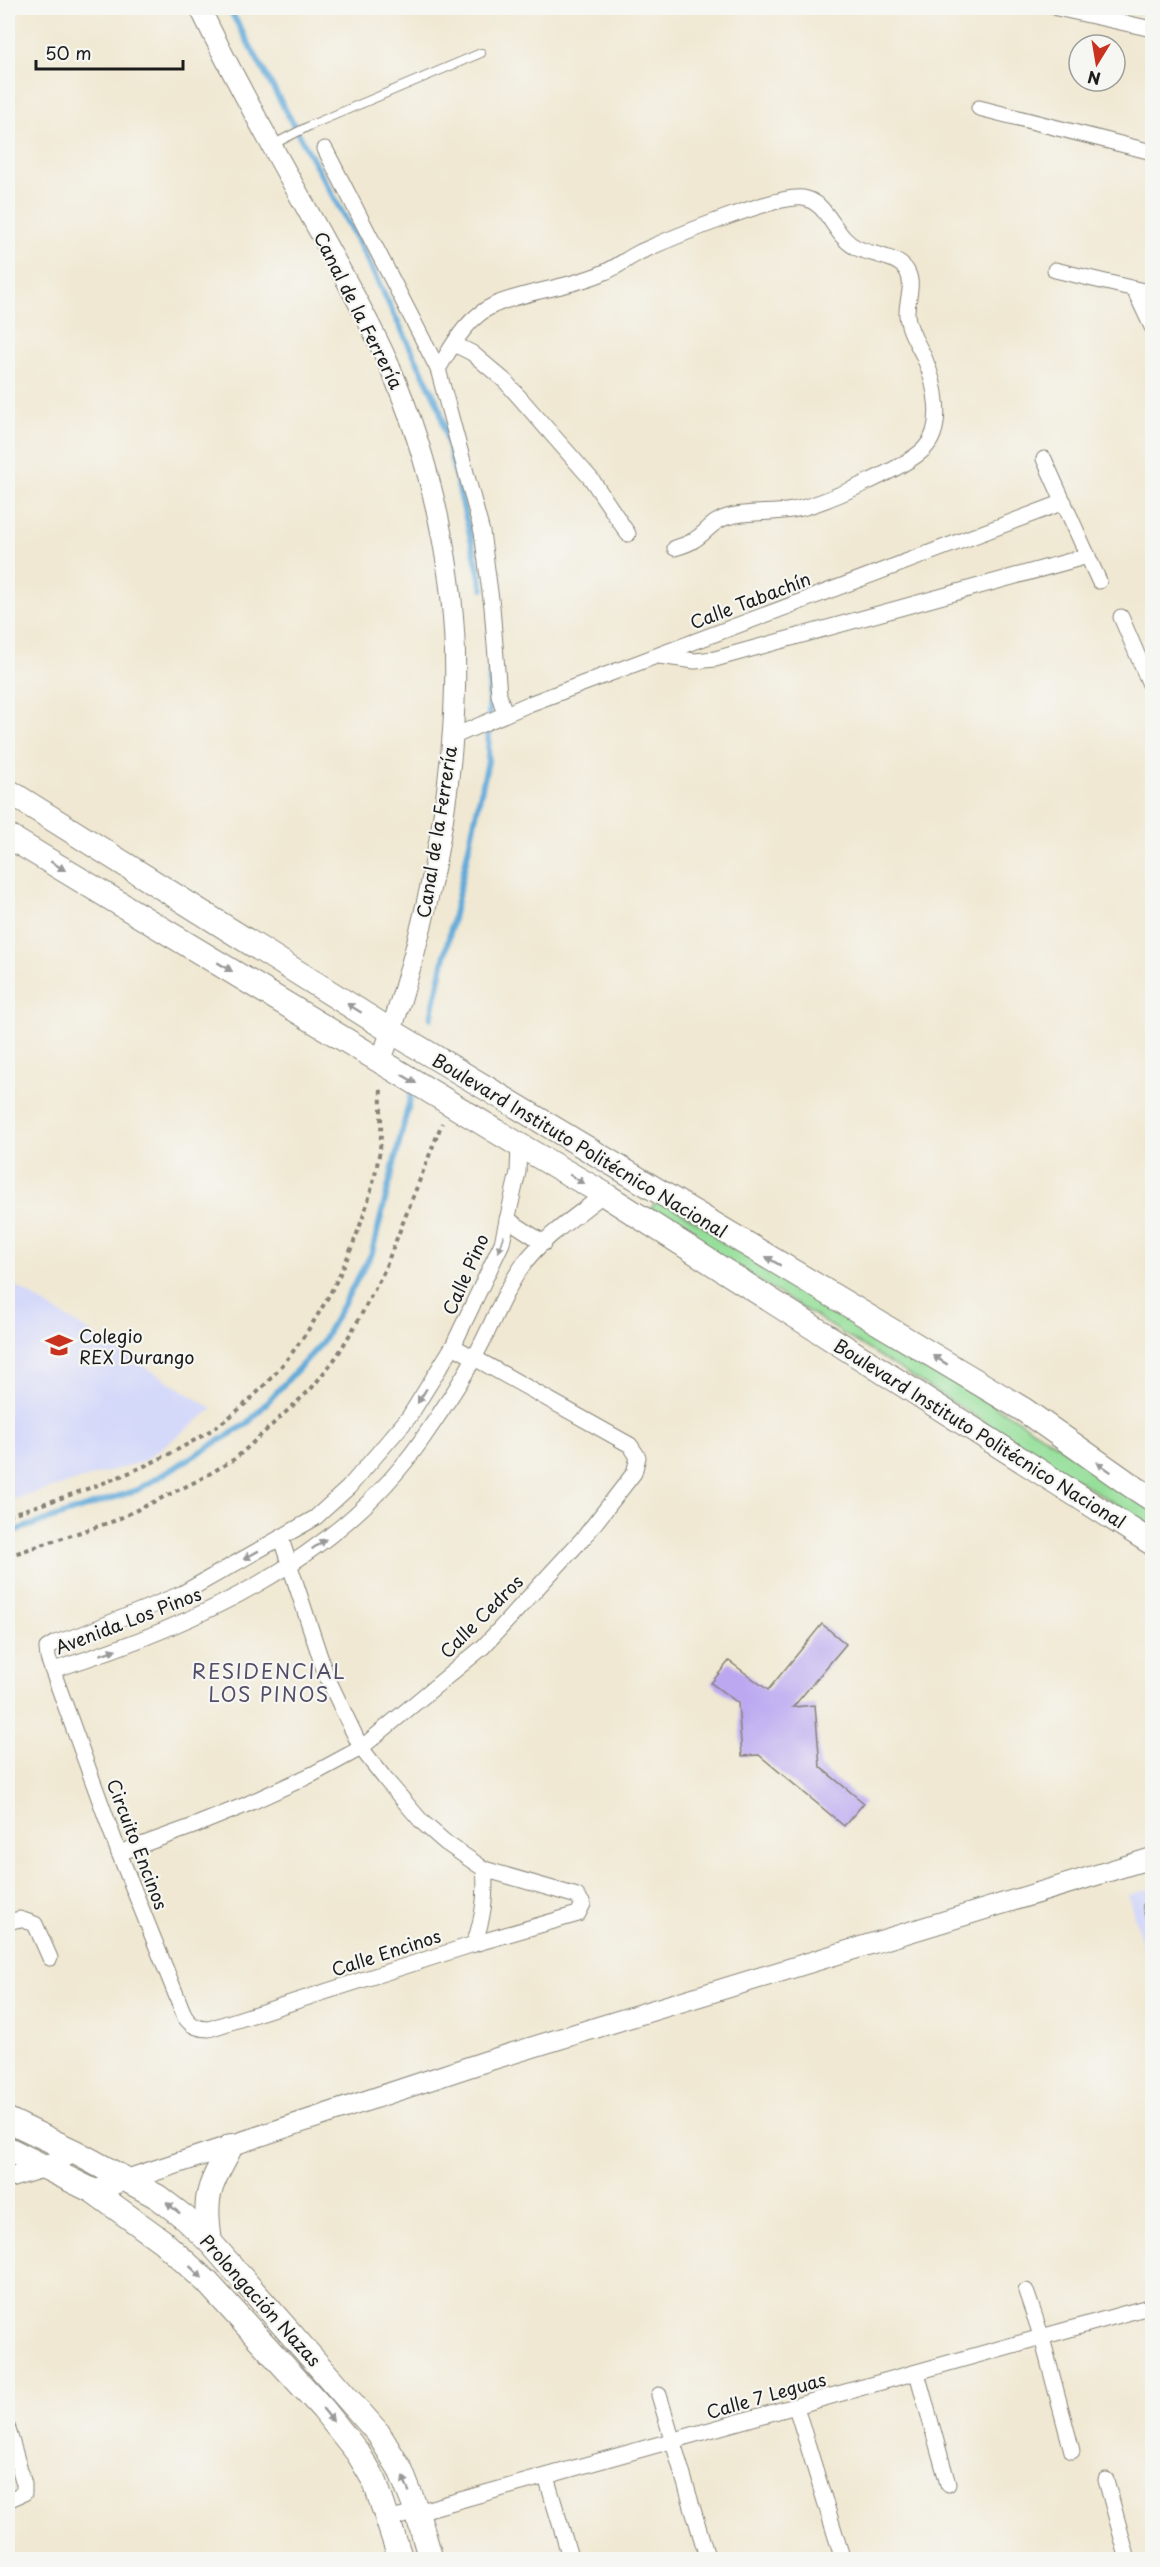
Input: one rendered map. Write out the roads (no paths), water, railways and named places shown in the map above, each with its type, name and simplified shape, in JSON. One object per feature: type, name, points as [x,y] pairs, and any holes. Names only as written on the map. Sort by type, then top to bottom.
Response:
[{"type":"main road","name":"Boulevard Instituto Politécnico Nacional","points":[[8,791],[391,1031],[1024,1410],[1152,1499]]},
{"type":"main road","name":"Boulevard Instituto Politécnico Nacional","points":[[8,836],[604,1194],[1152,1543]]},
{"type":"main road","points":[[604,1194],[626,1173]]},
{"type":"main road","name":"Prolongación Nazas","points":[[8,2120],[75,2152],[158,2197],[210,2242],[378,2433],[400,2469],[417,2512],[431,2559]]},
{"type":"main road","points":[[210,2242],[206,2210],[208,2191],[231,2146]]},
{"type":"main road","name":"Prolongación Nazas","points":[[8,2149],[93,2191],[162,2241],[199,2276],[323,2409],[358,2453],[375,2482],[401,2559]]},
{"type":"street","name":"Canal de la Ferrería","points":[[200,8],[240,88],[278,142],[375,334],[418,441],[433,497],[447,569],[456,687],[439,835],[423,917],[381,1061]]},
{"type":"street","points":[[1057,8],[1152,29]]},
{"type":"street","points":[[979,108],[1152,152]]},
{"type":"street","points":[[325,149],[438,369],[483,532],[502,715]]},
{"type":"street","points":[[438,369],[469,322],[493,306],[604,273],[640,253],[691,232],[742,212],[793,197],[806,198],[818,205],[846,242],[856,248],[900,263],[910,279],[907,316],[909,326],[930,371],[935,390],[934,431],[926,447],[910,459],[824,501],[791,510],[727,517],[711,524],[694,541],[675,548]]},
{"type":"street","points":[[1055,270],[1152,293]]},
{"type":"street","points":[[1134,289],[1152,327]]},
{"type":"street","points":[[454,344],[472,353],[505,381],[592,480],[628,534]]},
{"type":"street","points":[[1044,459],[1099,581]]},
{"type":"street","name":"Calle Tabachín","points":[[452,737],[502,715],[1064,502]]},
{"type":"street","points":[[659,656],[695,661],[715,659],[1088,556]]},
{"type":"street","points":[[1121,617],[1152,688]]},
{"type":"street","name":"Calle Pino","points":[[453,1346],[502,1243],[518,1172],[519,1145]]},
{"type":"street","points":[[474,1358],[507,1290],[526,1261],[544,1243],[604,1194]]},
{"type":"street","points":[[507,1219],[544,1243]]},
{"type":"street","points":[[488,1276],[507,1290]]},
{"type":"street","name":"Calle Cedros","points":[[119,1853],[243,1806],[313,1774],[362,1748],[483,1647],[585,1536],[638,1466],[638,1457],[630,1445],[453,1346]]},
{"type":"street","name":"Avenida Los Pinos","points":[[453,1346],[409,1417],[348,1488],[315,1518],[183,1593],[50,1645],[47,1653],[53,1670],[168,1629],[213,1608],[321,1544],[362,1509],[422,1441],[474,1358]]},
{"type":"street","points":[[281,1539],[326,1675],[362,1748],[422,1822],[446,1843],[484,1869],[485,1903],[482,1922],[474,1944]]},
{"type":"street","name":"Circuito Encinos","points":[[53,1670],[119,1853],[185,2016],[195,2027]]},
{"type":"street","points":[[93,2191],[487,2061],[1152,1858]]},
{"type":"street","name":"Calle Encinos","points":[[195,2027],[209,2029],[474,1944],[578,1914],[583,1904],[577,1896],[484,1869]]},
{"type":"street","points":[[8,1922],[20,1919],[35,1924],[50,1958]]},
{"type":"street","points":[[8,2149],[37,2134]]},
{"type":"street","points":[[8,2178],[44,2167],[75,2152]]},
{"type":"street","points":[[1026,2291],[1042,2338],[1072,2451]]},
{"type":"street","name":"Calle 7 Leguas","points":[[389,2520],[1152,2306]]},
{"type":"street","points":[[917,2373],[948,2484]]},
{"type":"street","points":[[659,2395],[708,2559]]},
{"type":"street","points":[[796,2407],[843,2559]]},
{"type":"street","points":[[8,2429],[24,2484],[24,2493],[8,2500]]},
{"type":"street","points":[[546,2477],[571,2559]]},
{"type":"street","points":[[1106,2480],[1128,2559]]},
{"type":"lane","points":[[278,142],[311,125],[481,52]]},
{"type":"lane","points":[[1152,1905],[1147,1907],[1152,1926]]},
{"type":"waterway","points":[[229,8],[361,247],[439,406],[483,589]]},
{"type":"waterway","points":[[431,1018],[488,761],[490,670]]},
{"type":"waterway","points":[[8,1533],[137,1490],[247,1424],[321,1344],[372,1253],[412,1091]]},
{"type":"place","name":"Colegio REX Durango","points":[[59,1345]]},
{"type":"district","name":"RESIDENCIAL LOS PINOS","points":[[269,1682]]}]
